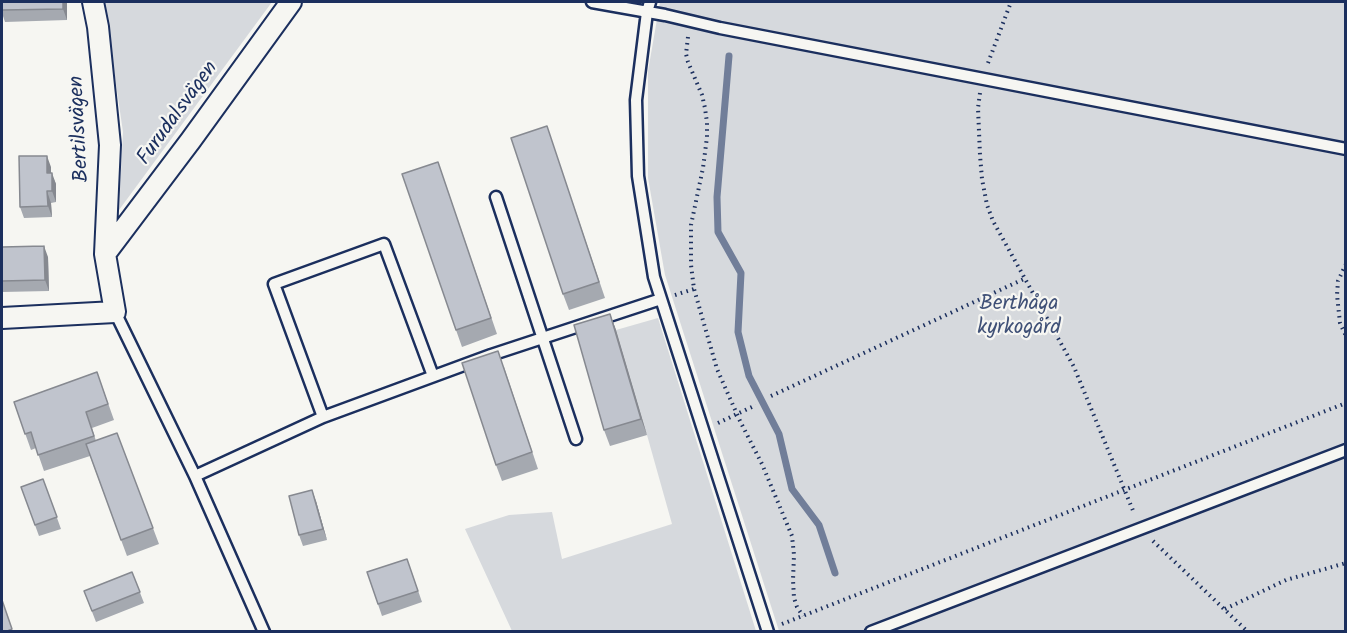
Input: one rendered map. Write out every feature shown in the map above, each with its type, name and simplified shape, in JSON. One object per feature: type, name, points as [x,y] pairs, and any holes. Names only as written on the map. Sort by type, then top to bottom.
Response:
[{"type":"street","name":"Bertilsvägen","points":[[93,2],[98,27],[111,145],[105,254],[115,312]]},
{"type":"street","name":"Furudalsvägen","points":[[105,254],[291,2]]},
{"type":"street","points":[[2,318],[115,312]]},
{"type":"lane","points":[[592,2],[649,7],[690,21],[1346,149]]},
{"type":"lane","points":[[649,7],[636,100],[638,176],[654,277],[768,631]]},
{"type":"lane","points":[[496,196],[576,439]]},
{"type":"lane","points":[[323,417],[274,284],[384,244],[433,376]]},
{"type":"lane","points":[[195,476],[323,417],[433,376],[662,299]]},
{"type":"lane","points":[[115,312],[195,476],[264,632]]},
{"type":"lane","points":[[871,632],[1346,450]]},
{"type":"path","points":[[1011,2],[982,79],[978,108],[982,179],[993,221],[1079,377],[1141,529],[1248,632]]},
{"type":"path","points":[[690,21],[688,66],[702,95],[707,123],[703,168],[692,225],[692,278],[717,369],[762,464],[792,536],[794,598],[803,616]]},
{"type":"path","points":[[1346,264],[1338,282],[1337,295],[1340,323],[1346,336]]},
{"type":"path","points":[[771,396],[1026,278]]},
{"type":"path","points":[[768,631],[1346,403]]},
{"type":"path","points":[[737,414],[756,405]]},
{"type":"path","points":[[1225,609],[1286,580],[1346,562]]},
{"type":"green space","points":[[104,2],[272,2],[119,210],[123,132]]},
{"type":"green space","name":"Berthåga kyrkogård","points":[[660,2],[1345,2],[1345,631],[779,631],[665,275],[648,178],[648,71]]},
{"type":"green space","points":[[658,318],[756,631],[512,631],[465,529],[509,515],[552,512],[562,559],[672,524],[616,330]]},
{"type":"building","points":[[2,2],[63,2],[63,9],[2,10]]},
{"type":"building","points":[[547,126],[599,282],[563,294],[511,138]]},
{"type":"building","points":[[19,156],[47,156],[47,173],[52,173],[52,191],[47,191],[48,206],[20,207]]},
{"type":"building","points":[[438,162],[491,318],[456,330],[402,174]]},
{"type":"building","points":[[44,246],[45,280],[2,281],[2,247]]},
{"type":"building","points":[[610,314],[641,419],[604,430],[574,325]]},
{"type":"building","points":[[498,351],[532,452],[496,465],[462,363]]},
{"type":"building","points":[[97,372],[108,404],[86,412],[94,436],[38,455],[31,432],[25,434],[14,402]]},
{"type":"building","points":[[117,433],[153,528],[121,540],[86,444]]},
{"type":"building","points":[[43,479],[57,517],[35,525],[21,487]]},
{"type":"building","points":[[312,490],[323,529],[299,535],[289,496]]},
{"type":"building","points":[[407,559],[418,591],[378,604],[367,572]]},
{"type":"building","points":[[132,572],[140,592],[92,611],[84,591]]},
{"type":"building","points":[[2,600],[12,629],[5,632],[2,632]]},
{"type":"waterway","points":[[729,56],[717,197],[718,232],[741,273],[738,332],[749,376],[779,434],[792,489],[819,525],[835,573]]}]
